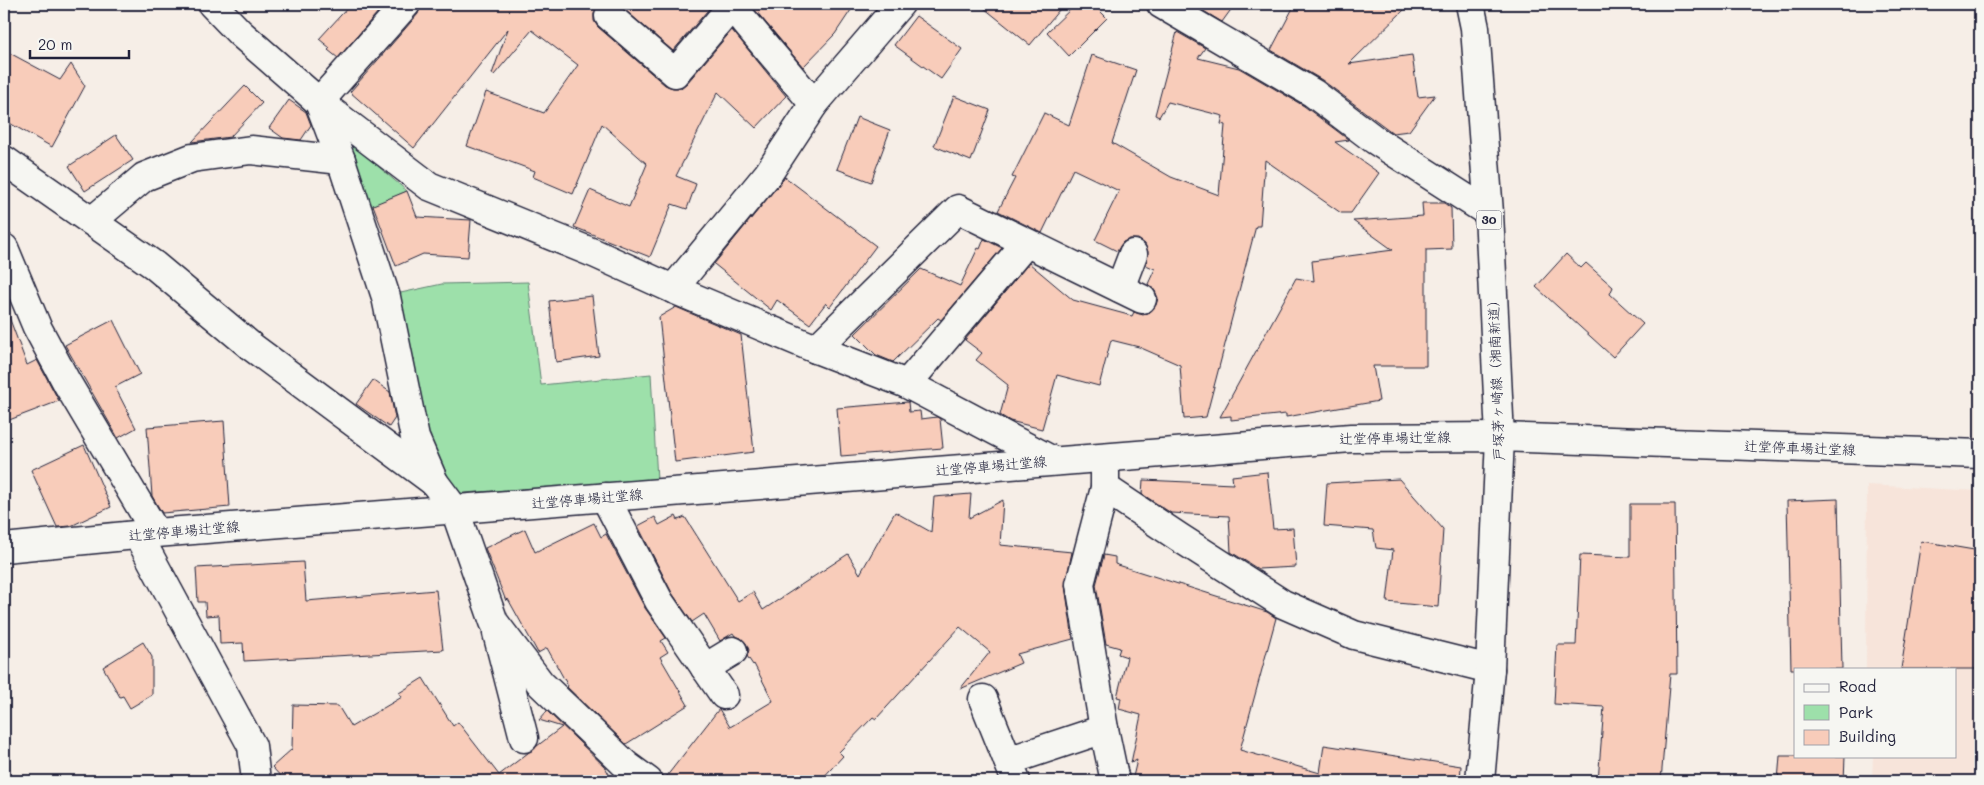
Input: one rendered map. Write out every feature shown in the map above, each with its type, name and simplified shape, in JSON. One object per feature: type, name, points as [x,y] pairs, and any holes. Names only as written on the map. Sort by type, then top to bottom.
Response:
[{"type":"main road","points":[[212,4],[240,33],[319,102],[428,186],[596,254],[816,349],[907,384],[1053,461]]},
{"type":"main road","points":[[319,102],[406,4]]},
{"type":"main road","points":[[673,288],[768,174],[814,104],[900,4]]},
{"type":"main road","points":[[1161,4],[1314,92],[1375,140],[1489,213]]},
{"type":"main road","name":"戸塚茅ヶ崎線（湘南新道）","points":[[1470,4],[1476,28],[1489,213],[1500,437],[1490,670],[1480,781]]},
{"type":"main road","points":[[609,16],[675,73],[731,5],[814,104]]},
{"type":"main road","points":[[319,102],[341,160],[386,297],[416,438],[434,482],[455,510],[494,622],[524,738]]},
{"type":"main road","points":[[92,220],[144,177],[192,158],[251,150],[341,160]]},
{"type":"main road","points":[[4,160],[154,265],[252,347],[434,482]]},
{"type":"main road","points":[[816,349],[958,209],[1131,293],[1133,254]]},
{"type":"main road","points":[[907,384],[1026,243]]},
{"type":"main road","points":[[4,248],[37,326],[147,534],[252,746],[256,781]]},
{"type":"main road","name":"辻堂停車場辻堂線","points":[[4,548],[147,534],[1351,438],[1500,437],[1980,454]]},
{"type":"main road","points":[[1104,457],[1106,488],[1080,584],[1104,729],[1115,781]]},
{"type":"main road","points":[[1106,488],[1283,604],[1354,635],[1490,670]]},
{"type":"main road","points":[[605,498],[659,601],[724,695]]},
{"type":"main road","points":[[494,622],[541,684],[626,765],[648,781]]},
{"type":"main road","points":[[705,668],[733,651]]},
{"type":"main road","points":[[983,700],[1012,771],[1104,729]]},
{"type":"shaded area","points":[[1867,485],[1980,491],[1980,781],[1872,781],[1873,758],[1956,758],[1956,668],[1866,668]]},
{"type":"green space","points":[[325,121],[407,191],[361,211]]},
{"type":"green space","points":[[528,282],[541,385],[651,374],[657,480],[448,494],[427,442],[396,294],[442,284]]},
{"type":"building","points":[[351,4],[385,4],[338,58],[319,39]]},
{"type":"building","points":[[421,4],[600,4],[594,14],[594,21],[598,27],[665,85],[673,88],[681,88],[687,83],[732,30],[786,96],[756,128],[718,92],[676,176],[696,184],[687,209],[672,204],[650,257],[574,227],[590,190],[629,207],[647,164],[602,124],[573,194],[533,177],[535,171],[467,146],[486,92],[544,113],[578,65],[532,30],[494,75],[492,74],[508,29],[414,148],[350,92],[418,14]]},
{"type":"building","points":[[618,4],[713,4],[673,51]]},
{"type":"building","points":[[750,4],[855,4],[835,34],[803,67]]},
{"type":"building","points":[[979,4],[1064,4],[1030,45]]},
{"type":"building","points":[[1076,4],[1093,4],[1107,18],[1069,56],[1047,32]]},
{"type":"building","points":[[1192,4],[1235,4],[1222,22]]},
{"type":"building","points":[[1295,4],[1410,4],[1349,64],[1412,55],[1418,97],[1435,95],[1409,131],[1393,133],[1322,80],[1271,50]]},
{"type":"building","points":[[916,16],[962,49],[941,79],[894,45]]},
{"type":"building","points":[[1177,32],[1205,48],[1198,58],[1239,68],[1304,106],[1349,140],[1335,142],[1379,173],[1351,213],[1341,213],[1265,160],[1260,226],[1256,226],[1206,417],[1184,419],[1180,365],[1139,347],[1111,340],[1099,386],[1057,375],[1042,429],[1010,421],[1000,415],[1008,385],[976,360],[982,353],[965,340],[1029,263],[1073,300],[1132,316],[1134,312],[1143,315],[1150,312],[1156,305],[1158,298],[1155,291],[1148,284],[1155,269],[1146,265],[1148,252],[1145,244],[1138,239],[1130,239],[1123,242],[1117,251],[1095,240],[1119,191],[1073,169],[1042,233],[998,211],[1015,178],[1012,177],[1044,113],[1069,125],[1092,55],[1136,70],[1112,143],[1171,177],[1219,195],[1225,125],[1221,124],[1223,116],[1168,102],[1159,117],[1155,115]]},
{"type":"building","points":[[4,50],[60,80],[71,64],[85,86],[52,147],[4,120]]},
{"type":"building","points":[[245,86],[262,103],[230,137],[192,142]]},
{"type":"building","points":[[954,96],[990,110],[971,161],[934,146]]},
{"type":"building","points":[[289,100],[306,112],[311,125],[301,140],[283,138],[269,128]]},
{"type":"building","points":[[857,117],[890,130],[871,182],[837,169]]},
{"type":"building","points":[[116,135],[133,160],[85,191],[69,166]]},
{"type":"building","points":[[785,177],[876,246],[830,307],[826,303],[810,324],[777,300],[771,310],[714,264]]},
{"type":"building","points":[[407,191],[417,217],[471,220],[468,257],[423,254],[396,266],[373,205]]},
{"type":"building","points":[[1422,203],[1444,203],[1451,208],[1452,249],[1426,250],[1426,366],[1373,366],[1379,401],[1286,417],[1286,414],[1231,420],[1231,416],[1220,417],[1296,278],[1314,281],[1312,261],[1393,250],[1353,221],[1423,216]]},
{"type":"building","points":[[984,239],[1002,248],[941,320],[938,318],[893,362],[876,355],[855,334],[921,269],[960,286]]},
{"type":"building","points":[[1566,254],[1581,268],[1586,263],[1613,287],[1610,294],[1643,324],[1613,357],[1536,287]]},
{"type":"building","points":[[592,296],[599,356],[556,362],[549,301]]},
{"type":"building","points":[[676,307],[741,335],[754,452],[675,462],[659,317]]},
{"type":"building","points":[[4,309],[6,309],[27,365],[37,360],[59,401],[4,422]]},
{"type":"building","points":[[113,320],[140,374],[115,387],[136,428],[118,438],[65,345]]},
{"type":"building","points":[[373,380],[390,392],[395,418],[389,427],[356,404]]},
{"type":"building","points":[[908,402],[909,412],[920,411],[921,419],[937,417],[940,419],[943,448],[841,456],[837,408]]},
{"type":"building","points":[[224,421],[230,507],[162,513],[152,496],[147,427]]},
{"type":"building","points":[[84,445],[111,507],[71,526],[57,527],[31,470]]},
{"type":"building","points":[[1267,472],[1273,529],[1293,528],[1296,567],[1258,569],[1231,552],[1229,516],[1171,513],[1142,494],[1143,480],[1233,484],[1232,476]]},
{"type":"building","points":[[1399,479],[1443,529],[1438,607],[1387,602],[1393,550],[1376,548],[1373,530],[1324,526],[1327,483]]},
{"type":"building","points":[[971,494],[969,518],[1003,500],[1000,545],[1072,552],[1065,586],[1073,639],[1017,654],[1021,663],[960,689],[990,652],[960,627],[876,719],[873,717],[839,752],[843,756],[820,781],[663,781],[719,709],[730,727],[773,701],[754,664],[747,656],[749,650],[741,638],[733,633],[720,641],[704,614],[692,622],[672,593],[638,526],[655,517],[659,525],[676,516],[678,520],[685,517],[738,601],[753,592],[763,610],[848,554],[860,574],[895,512],[931,532],[934,497]]},
{"type":"building","points":[[1838,499],[1842,668],[1791,669],[1787,501]]},
{"type":"building","points":[[1630,504],[1675,504],[1677,674],[1670,674],[1661,781],[1598,781],[1604,707],[1554,704],[1557,645],[1576,645],[1580,555],[1630,557]]},
{"type":"building","points":[[594,523],[601,537],[606,534],[645,608],[666,638],[661,641],[668,652],[660,657],[688,705],[626,744],[567,687],[547,648],[538,653],[508,599],[506,601],[485,548],[525,529],[535,552]]},
{"type":"building","points":[[1921,541],[1980,551],[1980,669],[1901,668]]},
{"type":"building","points":[[1104,555],[1115,557],[1115,564],[1267,612],[1276,618],[1240,750],[1320,773],[1324,745],[1461,766],[1460,781],[1132,781],[1137,760],[1131,763],[1141,715],[1119,709],[1121,698],[1117,697],[1127,657],[1118,654],[1120,648],[1106,644],[1096,585]]},
{"type":"building","points":[[303,562],[306,601],[436,590],[443,650],[244,661],[243,643],[220,644],[219,615],[206,616],[205,602],[198,602],[196,568]]},
{"type":"building","points":[[143,642],[152,657],[152,695],[130,708],[123,696],[120,697],[103,667]]},
{"type":"building","points":[[423,678],[453,726],[458,722],[499,775],[562,727],[539,720],[547,711],[605,767],[613,781],[285,781],[272,767],[292,749],[293,705],[338,706],[351,727],[402,697],[399,693]]},
{"type":"building","points":[[1780,756],[1794,756],[1794,758],[1845,758],[1844,781],[1778,781]]}]
